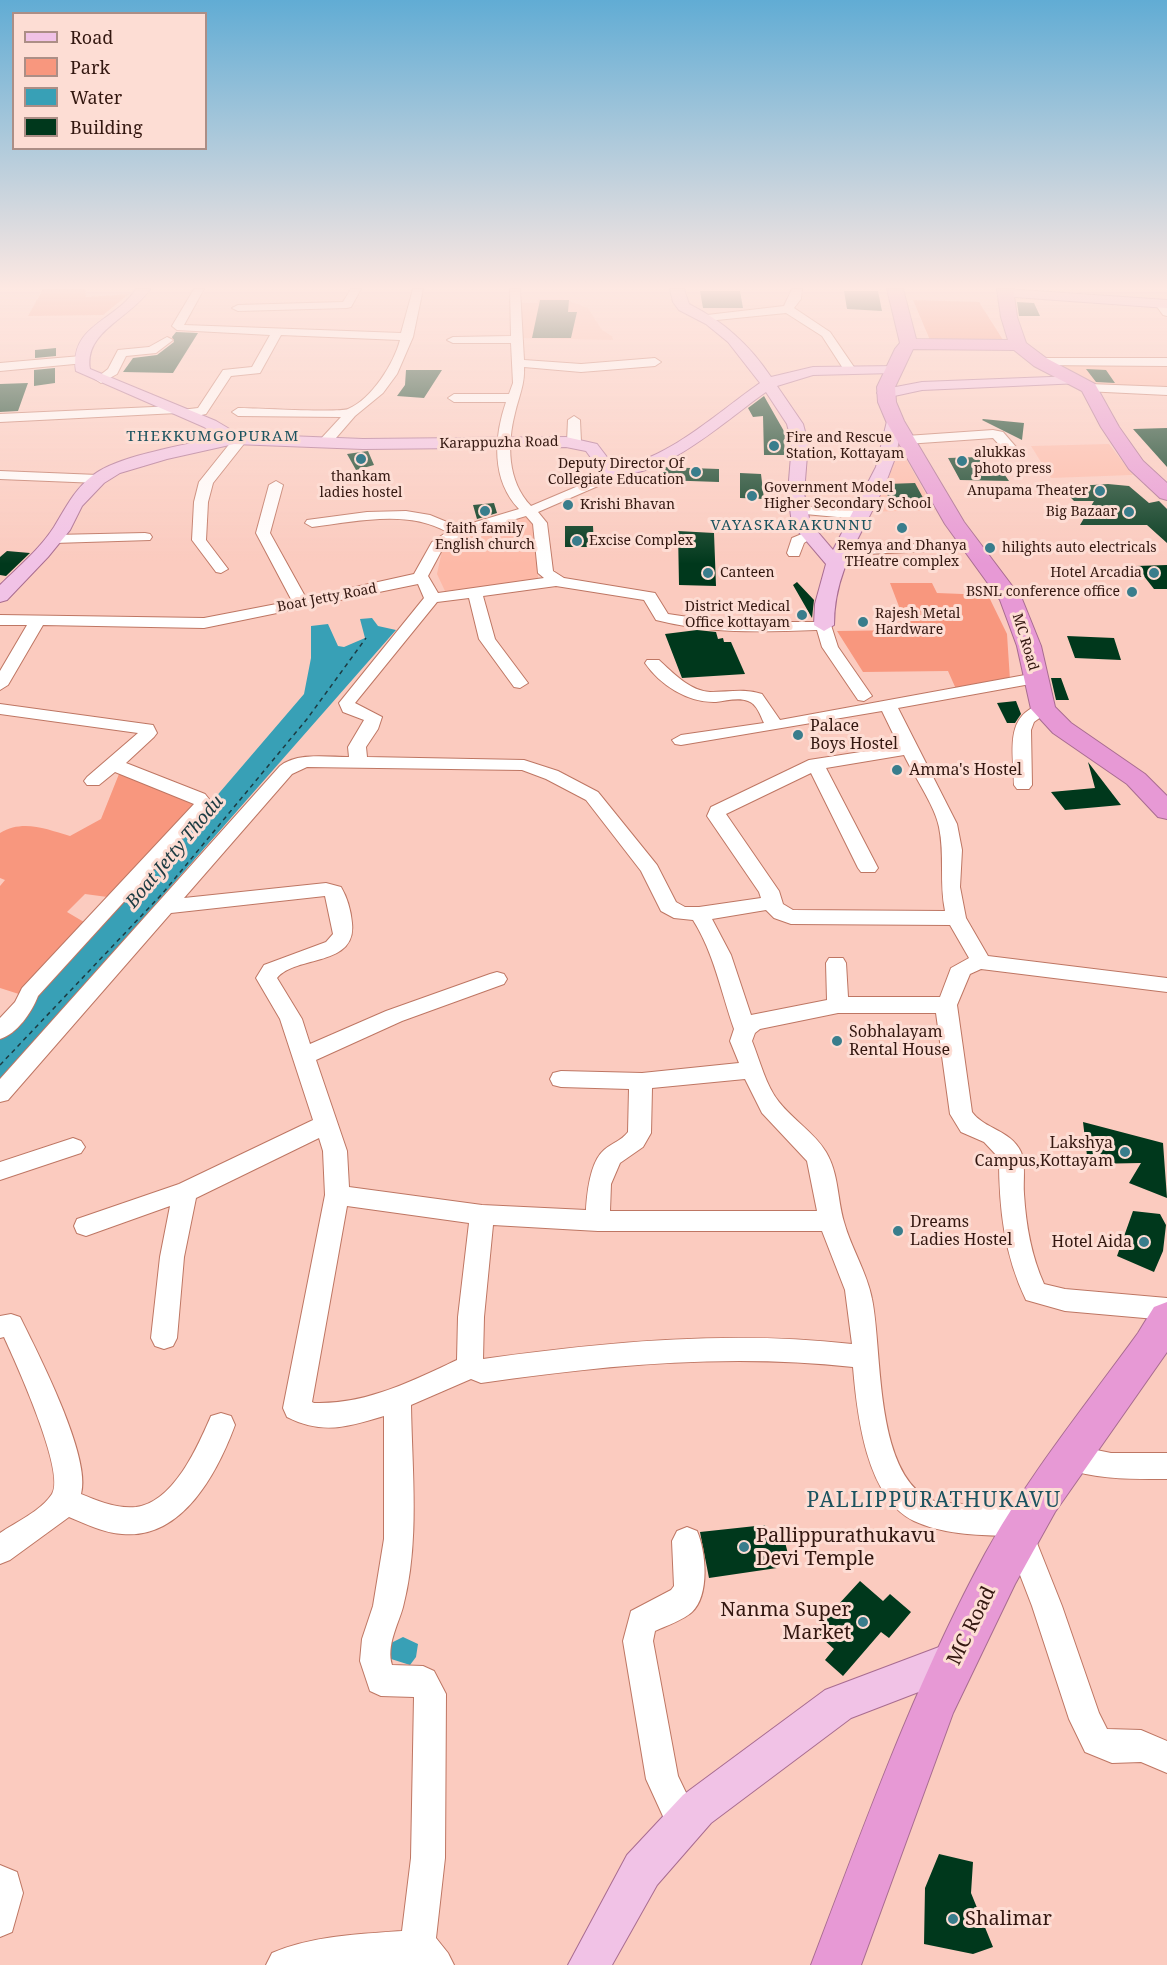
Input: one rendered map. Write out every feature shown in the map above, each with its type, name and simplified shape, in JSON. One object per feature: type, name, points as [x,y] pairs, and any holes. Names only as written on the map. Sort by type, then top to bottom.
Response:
[{"type":"highway","name":"MC Road","points":[[889,381],[900,431],[951,518],[1011,599],[1029,646],[1043,709]]},
{"type":"highway","points":[[1077,381],[1083,384],[1129,457],[1159,480],[1167,494]]},
{"type":"highway","points":[[1043,709],[1062,728],[1143,784],[1167,811]]},
{"type":"highway","name":"MC Road","points":[[836,1965],[934,1704],[1022,1529],[1061,1469],[1072,1458],[1152,1345],[1167,1318]]},
{"type":"main road","points":[[105,381],[210,424],[237,440]]},
{"type":"main road","points":[[766,381],[795,424],[800,443],[796,493],[801,524],[809,535],[839,558]]},
{"type":"main road","points":[[621,473],[634,471],[669,453],[776,381]]},
{"type":"main road","points":[[893,381],[922,386],[1083,384]]},
{"type":"main road","points":[[824,625],[822,604],[839,558],[900,431]]},
{"type":"main road","name":"Karappuzha Road","points":[[98,479],[114,470],[147,460],[237,440],[324,443],[574,442],[591,447],[604,467],[621,473]]},
{"type":"main road","points":[[0,596],[54,539],[74,504],[98,479]]},
{"type":"main road","points":[[589,1965],[642,1870],[698,1809],[839,1704],[955,1660]]},
{"type":"street","points":[[0,418],[204,410],[221,381]]},
{"type":"street","points":[[324,443],[351,413],[379,390],[387,381]]},
{"type":"street","points":[[519,381],[503,442],[504,471],[517,499],[540,523],[546,573],[556,581]]},
{"type":"street","points":[[1083,384],[1167,391]]},
{"type":"street","points":[[284,412],[289,396]]},
{"type":"street","points":[[454,398],[514,398]]},
{"type":"street","points":[[238,412],[351,413]]},
{"type":"street","points":[[574,420],[574,442]]},
{"type":"street","points":[[900,431],[993,434],[998,435],[1009,447]]},
{"type":"street","points":[[221,569],[198,540],[201,502],[206,482],[237,440]]},
{"type":"street","points":[[432,598],[428,585],[420,577],[436,545],[457,532],[548,505],[621,473]]},
{"type":"street","points":[[0,475],[98,479]]},
{"type":"street","points":[[276,485],[263,532],[301,603]]},
{"type":"street","points":[[799,510],[859,515]]},
{"type":"street","points":[[312,523],[410,517],[447,525],[457,532]]},
{"type":"street","points":[[794,553],[797,541],[809,535]]},
{"type":"street","points":[[54,539],[145,537]]},
{"type":"street","points":[[839,558],[971,546]]},
{"type":"street","name":"Boat Jetty Road","points":[[0,620],[204,623],[420,577]]},
{"type":"street","points":[[359,761],[355,752],[357,743],[372,724],[373,717],[349,708],[350,697],[432,598],[556,581],[650,596],[662,616],[685,622],[742,627],[824,625],[830,647],[864,696]]},
{"type":"street","points":[[474,592],[487,639],[520,682]]},
{"type":"street","points":[[0,685],[38,620]]},
{"type":"street","points":[[653,663],[666,676],[695,694],[705,697],[741,695],[756,698],[762,703],[774,726]]},
{"type":"street","points":[[681,740],[774,726],[1036,678]]},
{"type":"street","points":[[888,706],[948,824],[952,850],[950,887],[956,918],[981,962]]},
{"type":"street","points":[[0,709],[147,729],[148,733],[93,781]]},
{"type":"street","points":[[1023,785],[1022,730],[1026,719],[1043,709]]},
{"type":"street","points":[[911,749],[815,764],[725,807],[718,811],[716,816],[769,891],[771,903],[777,912],[791,917],[956,918]]},
{"type":"street","points":[[0,1094],[292,765],[307,762],[359,761],[524,765],[552,775],[591,796],[650,869],[668,906],[681,913],[699,914],[771,903]]},
{"type":"street","points":[[0,1031],[24,1006],[29,993],[113,906],[204,804],[199,798],[114,764]]},
{"type":"street","points":[[815,764],[868,868]]},
{"type":"street","points":[[164,908],[326,889],[334,892],[341,916],[343,934],[333,947],[271,970],[267,978],[291,1018],[335,1151],[337,1195],[297,1408],[316,1417],[354,1413],[397,1399],[470,1367],[482,1371],[555,1361],[716,1348],[812,1351],[864,1357]]},
{"type":"street","points":[[699,914],[724,958],[734,1000],[745,1029]]},
{"type":"street","points":[[1167,985],[981,962],[965,966],[956,974],[946,1005],[961,1114],[969,1126],[992,1136],[1011,1155],[1015,1239],[1035,1292],[1065,1300],[1167,1309]]},
{"type":"street","points":[[836,963],[838,1005]]},
{"type":"street","points":[[303,1057],[394,1016],[497,979]]},
{"type":"street","points":[[946,1005],[838,1005],[784,1018],[754,1022],[745,1029],[741,1041],[770,1107],[817,1157],[827,1189],[831,1221],[857,1284],[865,1338],[864,1357],[879,1446],[898,1490],[915,1507],[941,1516],[1022,1529],[1085,1719],[1096,1741],[1112,1747],[1141,1746],[1167,1757]]},
{"type":"street","points":[[561,1079],[642,1082],[754,1070]]},
{"type":"street","points":[[598,1221],[599,1184],[611,1157],[630,1148],[639,1133],[642,1082]]},
{"type":"street","points":[[86,1227],[146,1203],[185,1192],[326,1124]]},
{"type":"street","points":[[0,1171],[73,1147]]},
{"type":"street","points":[[164,1338],[172,1257],[185,1192]]},
{"type":"street","points":[[337,1195],[482,1215],[598,1221],[831,1221]]},
{"type":"street","points":[[470,1367],[471,1317],[482,1215]]},
{"type":"street","points":[[0,1327],[11,1325],[28,1359],[68,1463],[70,1484],[65,1501],[36,1527],[0,1550]]},
{"type":"street","points":[[284,1965],[360,1951],[426,1956],[430,1694],[423,1682],[381,1680],[375,1661],[376,1639],[388,1606],[399,1539],[397,1399]]},
{"type":"street","points":[[65,1501],[101,1515],[132,1521],[157,1513],[193,1484],[209,1457],[221,1425]]},
{"type":"street","points":[[1072,1458],[1111,1466],[1167,1466]]},
{"type":"street","points":[[684,1824],[662,1779],[638,1641],[642,1622],[682,1601],[689,1589],[687,1541]]},
{"type":"street","points":[[0,1882],[5,1884],[6,1893],[0,1920]]},
{"type":"shaded area","points":[[1084,381],[1167,381],[1167,389],[1096,387]]},
{"type":"shaded area","points":[[1109,444],[1133,475],[1051,478],[1031,446]]},
{"type":"shaded area","points":[[905,457],[935,510],[864,512],[890,458]]},
{"type":"shaded area","points":[[529,514],[537,523],[538,580],[445,591],[437,574],[443,546],[457,536]]},
{"type":"green space","points":[[890,583],[932,583],[937,593],[988,595],[1007,634],[1010,680],[956,689],[948,671],[863,672],[837,631],[908,630]]},
{"type":"green space","points":[[119,774],[198,804],[115,898],[85,894],[67,912],[89,925],[22,995],[0,988],[0,886],[5,880],[0,878],[0,833],[26,826],[43,828],[70,836],[101,819]]},
{"type":"water","name":"Boat Jetty Thodu","points":[[372,618],[378,626],[396,630],[0,1081],[0,1035],[172,848],[304,694],[311,658],[311,626],[328,624],[338,646],[344,647],[365,638],[360,619]]},
{"type":"water","points":[[403,1637],[418,1644],[416,1657],[410,1665],[388,1658],[387,1645]]},
{"type":"building","points":[[34,381],[55,381],[55,383],[34,386]]},
{"type":"building","points":[[405,381],[435,381],[424,398],[397,396]]},
{"type":"building","points":[[1113,381],[1115,383],[1096,382]]},
{"type":"building","points":[[28,383],[18,411],[0,412],[0,384]]},
{"type":"building","points":[[764,396],[785,433],[784,455],[764,455],[763,416],[753,417],[748,408]]},
{"type":"building","points":[[982,420],[1024,423],[1022,440]]},
{"type":"building","points":[[1167,428],[1167,467],[1133,429]]},
{"type":"building","name":"thankam ladies hostel","points":[[368,451],[374,465],[356,470],[347,454]]},
{"type":"building","points":[[980,457],[987,466],[998,465],[1009,481],[960,480],[948,458]]},
{"type":"building","points":[[662,467],[719,469],[719,482],[661,480]]},
{"type":"building","points":[[740,473],[761,474],[764,499],[740,498]]},
{"type":"building","points":[[915,483],[928,507],[894,508],[885,490],[889,488],[887,484]]},
{"type":"building","points":[[1108,484],[1129,486],[1149,503],[1159,501],[1167,509],[1167,543],[1147,525],[1080,525],[1094,501],[1074,501],[1061,487]]},
{"type":"building","name":"faith family English church","points":[[494,503],[497,513],[477,519],[473,505]]},
{"type":"building","name":"Excise Complex","points":[[565,526],[593,526],[594,547],[565,547]]},
{"type":"building","points":[[678,531],[714,533],[716,586],[679,585]]},
{"type":"building","points":[[7,551],[30,553],[6,576],[0,575],[0,557]]},
{"type":"building","name":"Hotel Arcadia","points":[[1167,565],[1167,589],[1154,589],[1136,566]]},
{"type":"building","points":[[797,582],[814,600],[812,618],[793,585]]},
{"type":"building","points":[[697,630],[716,632],[718,639],[723,638],[724,642],[731,642],[745,674],[682,678],[665,634]]},
{"type":"building","points":[[1067,636],[1114,638],[1121,660],[1075,658]]},
{"type":"building","points":[[1051,678],[1061,678],[1069,700],[1056,700]]},
{"type":"building","points":[[1016,701],[1021,714],[1015,723],[1007,723],[997,703]]},
{"type":"building","points":[[1088,762],[1121,805],[1065,810],[1051,792],[1095,788]]},
{"type":"building","name":"Lakshya Campus,Kottayam","points":[[1083,1122],[1163,1143],[1167,1198],[1129,1183],[1141,1163],[1088,1164]]},
{"type":"building","name":"Hotel Aida","points":[[1133,1211],[1160,1214],[1166,1225],[1163,1251],[1154,1272],[1117,1256]]},
{"type":"building","name":"Pallippurathukavu Devi Temple","points":[[765,1525],[768,1540],[784,1538],[788,1554],[774,1556],[777,1568],[709,1578],[700,1532]]},
{"type":"building","name":"Nanma Super Market","points":[[860,1581],[883,1601],[890,1594],[911,1612],[889,1638],[881,1632],[843,1676],[825,1660],[834,1649],[814,1631]]},
{"type":"building","name":"Shalimar","points":[[939,1854],[973,1862],[971,1893],[993,1947],[973,1954],[924,1944],[925,1888]]},
{"type":"ferry route","points":[[0,1065],[162,894],[307,719],[366,638]]},
{"type":"place","name":"Fire and Rescue Station, Kottayam","points":[[774,446]]},
{"type":"place","name":"thankam ladies hostel","points":[[361,459]]},
{"type":"place","name":"alukkas photo press","points":[[962,461]]},
{"type":"place","name":"Deputy Director Of Collegiate Education","points":[[696,472]]},
{"type":"place","name":"Anupama Theater","points":[[1100,491]]},
{"type":"place","name":"Government Model Higher Secondary School","points":[[752,496]]},
{"type":"place","name":"Krishi Bhavan","points":[[568,505]]},
{"type":"place","name":"faith family English church","points":[[485,511]]},
{"type":"place","name":"Big Bazaar","points":[[1129,512]]},
{"type":"place","name":"Remya and Dhanya THeatre complex","points":[[902,528]]},
{"type":"place","name":"Excise Complex","points":[[577,541]]},
{"type":"place","name":"hilights auto electricals","points":[[990,548]]},
{"type":"place","name":"Canteen","points":[[708,573]]},
{"type":"place","name":"Hotel Arcadia","points":[[1154,573]]},
{"type":"place","name":"BSNL conference office","points":[[1132,592]]},
{"type":"place","name":"District Medical Office kottayam","points":[[802,615]]},
{"type":"place","name":"Rajesh Metal Hardware","points":[[863,622]]},
{"type":"place","name":"Palace Boys Hostel","points":[[798,735]]},
{"type":"place","name":"Amma's Hostel","points":[[897,770]]},
{"type":"place","name":"Sobhalayam Rental House","points":[[837,1041]]},
{"type":"place","name":"Lakshya Campus,Kottayam","points":[[1125,1152]]},
{"type":"place","name":"Dreams Ladies Hostel","points":[[898,1231]]},
{"type":"place","name":"Hotel Aida","points":[[1144,1242]]},
{"type":"place","name":"Pallippurathukavu Devi Temple","points":[[744,1547]]},
{"type":"place","name":"Nanma Super Market","points":[[863,1622]]},
{"type":"place","name":"Shalimar","points":[[953,1919]]},
{"type":"district","name":"THEKKUMGOPURAM","points":[[213,437]]},
{"type":"district","name":"VAYASKARAKUNNU","points":[[792,526]]},
{"type":"district","name":"PALLIPPURATHUKAVU","points":[[934,1501]]}]
